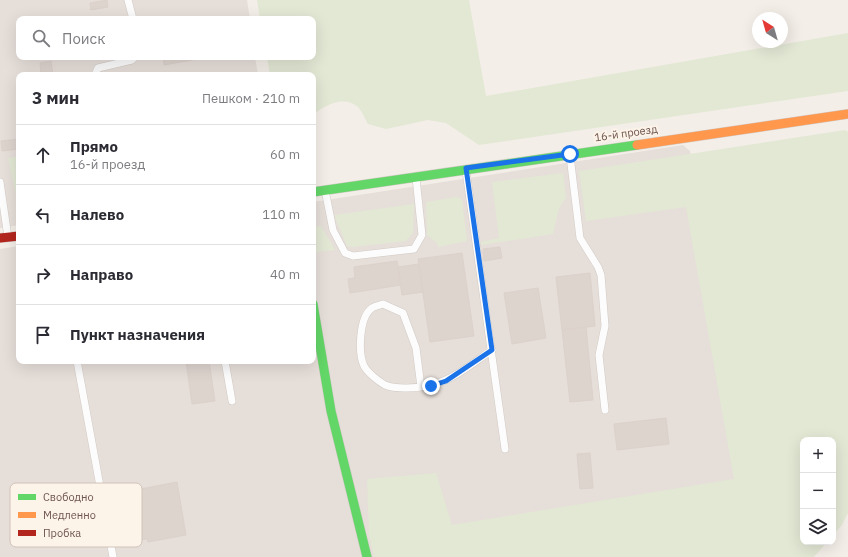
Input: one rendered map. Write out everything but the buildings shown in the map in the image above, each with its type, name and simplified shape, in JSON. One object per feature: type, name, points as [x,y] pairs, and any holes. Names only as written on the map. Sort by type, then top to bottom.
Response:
[{"type":"street","name":"16-й проезд","points":[[316,192],[466,168],[848,114]]},
{"type":"street","points":[[4,238],[16,236]]},
{"type":"street","points":[[316,322],[331,411],[368,557]]},
{"type":"lane","points":[[128,0],[132,16]]},
{"type":"lane","points":[[96,72],[98,68],[132,60]]},
{"type":"lane","points":[[570,154],[580,238],[602,275],[605,326],[599,354],[605,410]]},
{"type":"lane","points":[[466,168],[505,449]]},
{"type":"lane","points":[[325,190],[334,230],[345,253],[353,256],[414,249],[422,235],[416,176]]},
{"type":"lane","points":[[0,182],[4,238]]},
{"type":"lane","points":[[421,387],[416,348],[403,313],[383,304],[371,309],[362,324],[360,351],[364,366],[372,375],[386,385],[408,388],[421,387],[446,381],[492,350]]},
{"type":"lane","points":[[78,364],[99,483]]},
{"type":"lane","points":[[226,364],[232,401]]},
{"type":"lane","points":[[111,547],[113,557]]},
{"type":"shaded area","points":[[0,0],[247,0],[250,16],[16,16],[16,60],[256,60],[258,72],[16,72],[16,225],[0,228]]},
{"type":"shaded area","points":[[683,145],[690,151],[748,499],[407,557],[0,557],[0,249],[16,246],[16,364],[316,364],[316,202]]},
{"type":"green space","points":[[257,0],[469,0],[486,96],[762,48],[788,48],[788,43],[848,33],[848,91],[479,145],[446,123],[428,120],[386,129],[368,124],[358,107],[353,103],[335,103],[316,113],[316,72],[270,72],[268,60],[316,60],[316,16],[260,16]]},
{"type":"green space","points":[[845,130],[848,132],[848,513],[842,525],[836,532],[836,437],[800,437],[800,545],[824,545],[814,557],[374,557],[369,534],[367,479],[436,473],[452,525],[734,479],[686,207],[586,221],[579,171]]},
{"type":"green space","points":[[16,157],[16,195],[8,158]]},
{"type":"green space","points":[[563,173],[566,198],[559,208],[553,234],[481,245],[481,242],[499,238],[492,182]]},
{"type":"green space","points":[[456,197],[462,199],[467,241],[438,247],[437,243],[427,235],[426,202]]},
{"type":"green space","points":[[414,204],[413,233],[406,241],[352,247],[347,246],[334,215]]},
{"type":"green space","points":[[321,226],[335,250],[316,252],[316,227]]},
{"type":"traffic: fast","points":[[316,192],[637,145]]},
{"type":"traffic: fast","points":[[316,322],[331,411],[367,557]]},
{"type":"traffic: slow","points":[[637,145],[848,114]]},
{"type":"traffic: jam","points":[[0,238],[16,236]]},
{"type":"route","points":[[431,386],[446,381],[492,350],[466,168],[570,154]]}]
